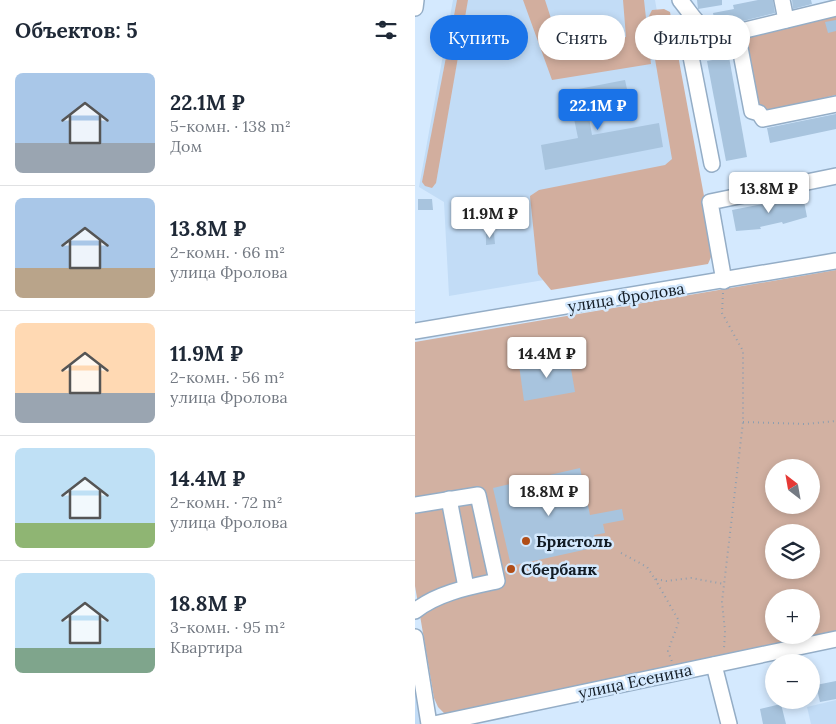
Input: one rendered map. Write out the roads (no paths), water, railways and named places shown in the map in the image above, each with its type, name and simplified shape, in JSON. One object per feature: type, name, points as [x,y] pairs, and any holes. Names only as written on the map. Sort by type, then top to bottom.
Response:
[{"type":"street","points":[[415,8],[416,0]]},
{"type":"street","points":[[782,0],[786,20]]},
{"type":"street","points":[[682,1],[692,15]]},
{"type":"street","points":[[750,29],[786,20],[820,6],[836,8]]},
{"type":"street","points":[[692,60],[712,164]]},
{"type":"street","points":[[742,60],[752,111],[759,113],[763,119],[836,104]]},
{"type":"street","points":[[723,281],[710,202],[836,176]]},
{"type":"street","name":"улица Фролова","points":[[415,332],[836,261]]},
{"type":"street","points":[[415,505],[479,495],[497,581],[466,587],[426,602],[415,611]]},
{"type":"street","points":[[449,500],[466,587]]},
{"type":"street","points":[[415,637],[426,718]]},
{"type":"street","name":"улица Есенина","points":[[426,718],[719,664],[836,639]]},
{"type":"street","points":[[719,664],[729,724]]},
{"type":"place","name":"Бристоль","points":[[526,541]]},
{"type":"place","name":"Сбербанк","points":[[511,569]]}]
